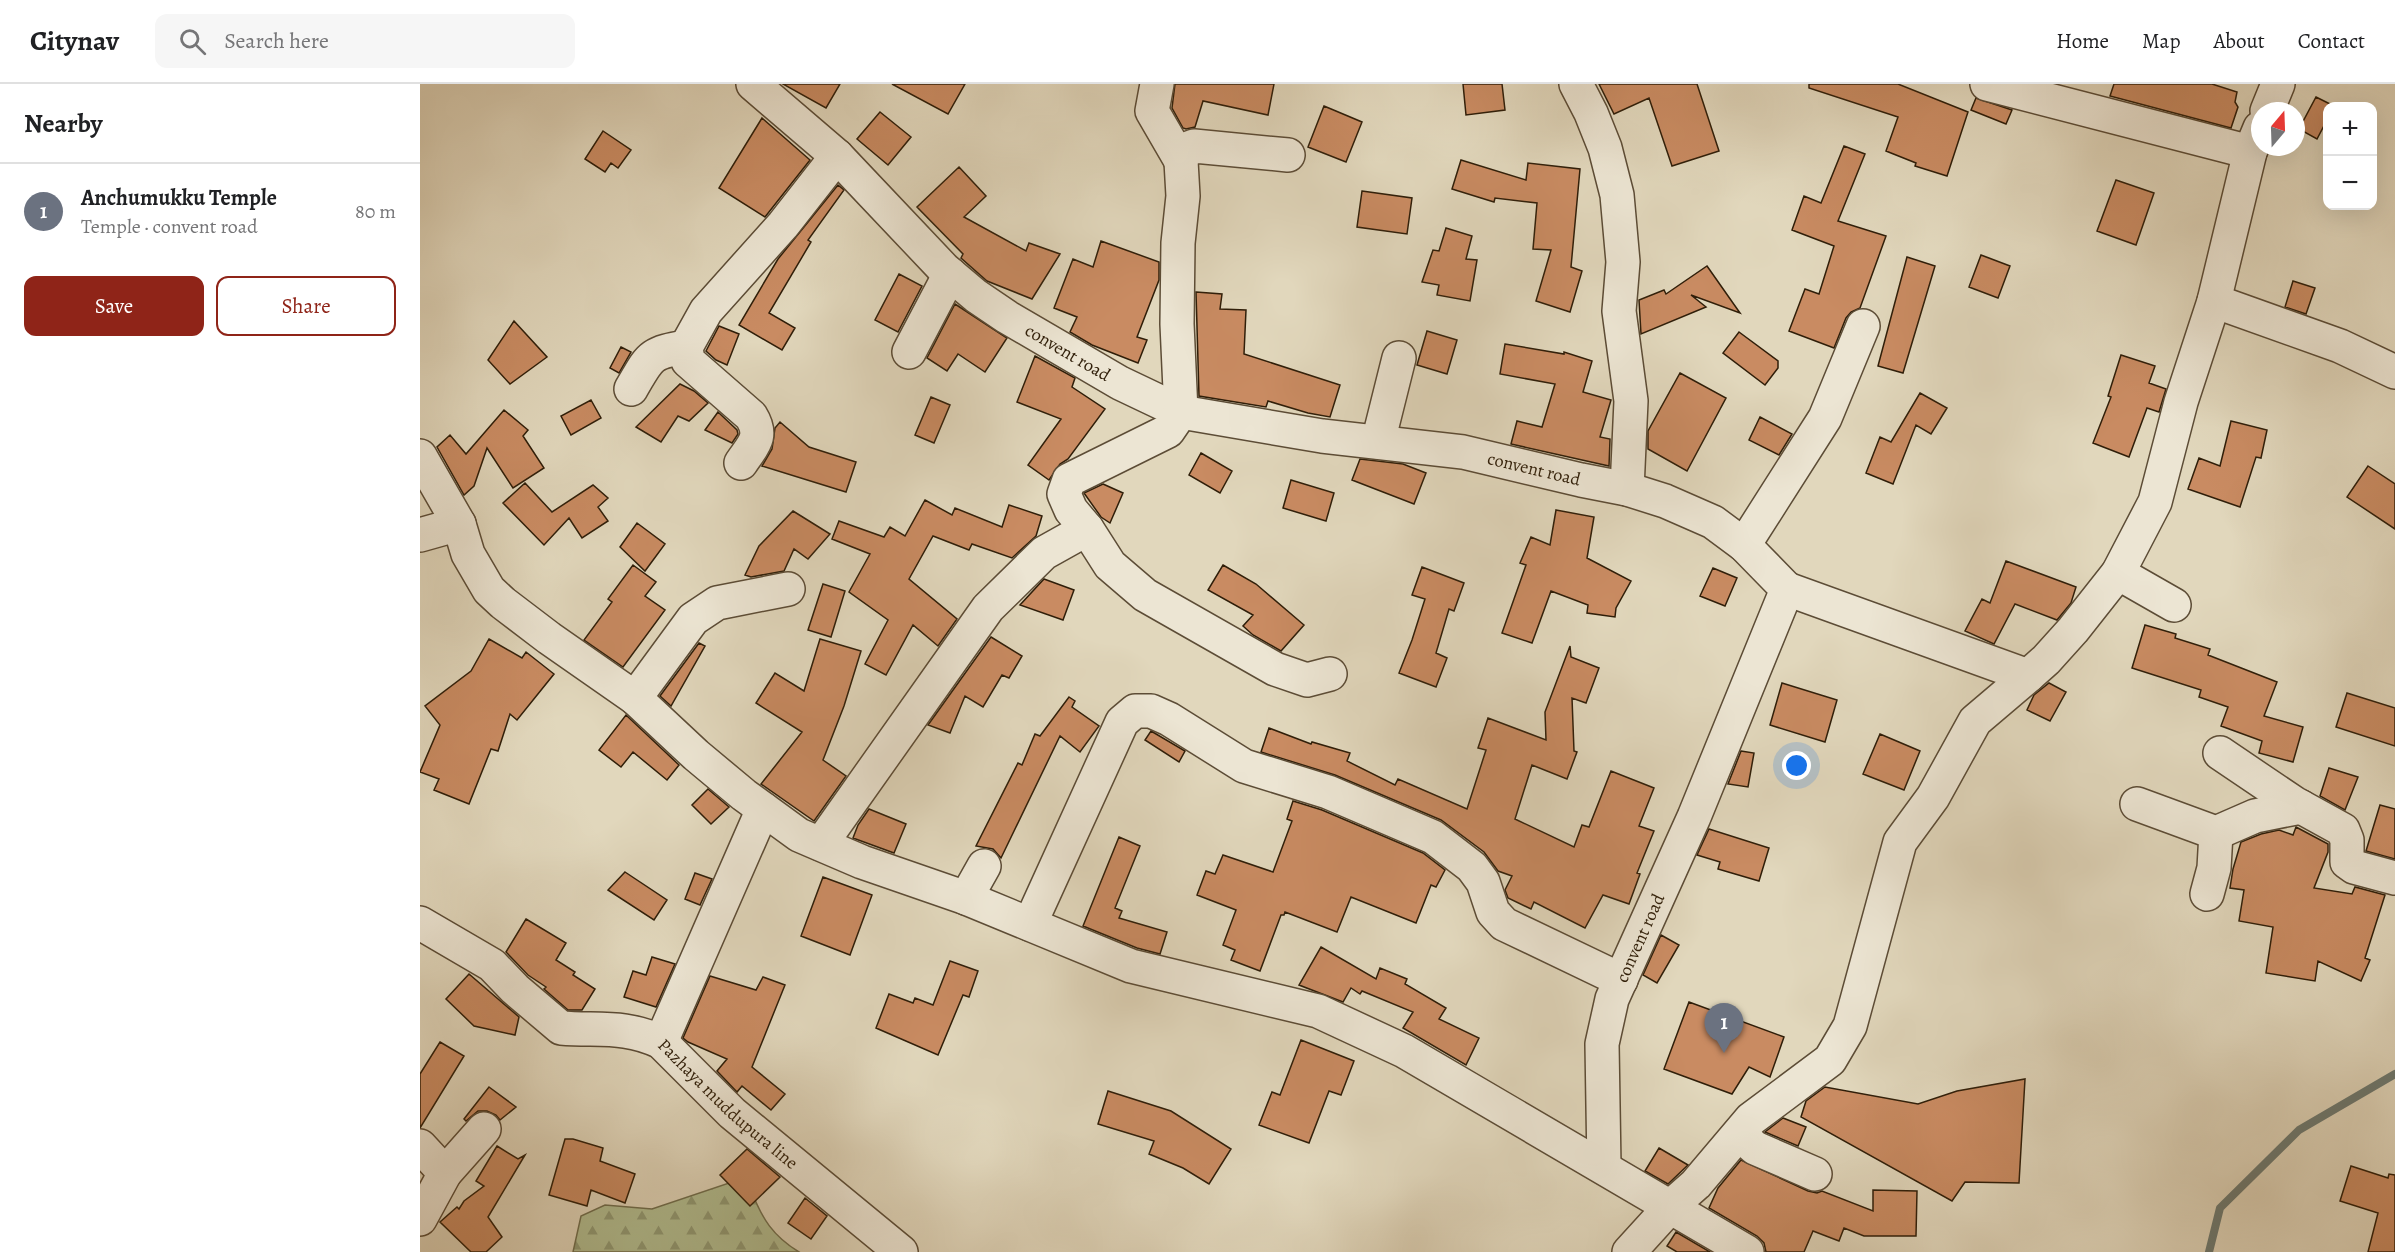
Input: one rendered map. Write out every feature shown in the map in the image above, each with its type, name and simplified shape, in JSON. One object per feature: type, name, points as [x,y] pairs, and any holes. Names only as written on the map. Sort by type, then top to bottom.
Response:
[{"type":"street","points":[[1157,84],[1152,111],[1181,161]]},
{"type":"street","points":[[1576,84],[1605,148],[1617,195],[1623,262],[1618,311],[1631,401],[1627,489]]},
{"type":"street","points":[[1987,84],[2251,139]]},
{"type":"street","points":[[2271,102],[2278,84]]},
{"type":"street","name":"convent road","points":[[758,85],[837,156],[950,274],[976,296],[1007,317],[1120,383],[1181,412],[1322,436],[1463,452],[1627,489],[1665,501],[1713,522],[1744,545],[1787,589],[1694,817],[1612,999],[1602,1044],[1604,1167]]},
{"type":"street","points":[[1288,154],[1194,146],[1186,149],[1181,161],[1183,196],[1178,243],[1177,313],[1181,412],[1168,431],[1069,480],[1065,490],[1065,499],[1110,566],[1145,595],[1275,669],[1307,680],[1330,674]]},
{"type":"street","points":[[741,463],[757,439],[757,426],[751,416],[688,362],[686,347],[706,311],[783,225],[837,156]]},
{"type":"street","points":[[1629,1252],[1670,1207],[1696,1184],[1751,1119],[1830,1060],[1850,1026],[1900,842],[1933,797],[1975,721],[2046,660],[2118,573],[2155,502],[2181,402],[2214,301],[2251,156]]},
{"type":"street","points":[[909,352],[950,274]]},
{"type":"street","points":[[2214,301],[2340,346],[2395,372]]},
{"type":"street","points":[[1744,545],[1825,418],[1863,326]]},
{"type":"street","points":[[631,389],[648,359],[664,351],[686,347]]},
{"type":"street","points":[[1378,442],[1400,358]]},
{"type":"street","points":[[420,456],[459,524],[468,554],[489,590],[549,638],[635,698],[696,755],[799,835],[862,862],[966,898],[1131,966],[1318,1011],[1404,1051],[1747,1252]]},
{"type":"street","points":[[420,535],[459,524]]},
{"type":"street","points":[[820,844],[988,608],[1044,553],[1087,529]]},
{"type":"street","points":[[2118,573],[2175,605]]},
{"type":"street","points":[[635,698],[693,619],[717,603],[788,589]]},
{"type":"street","points":[[1787,589],[2028,676]]},
{"type":"street","points":[[1030,924],[1122,722],[1135,711],[1151,711],[1169,719],[1244,766],[1328,792],[1433,837],[1472,867],[1483,882],[1493,912],[1504,924],[1621,980]]},
{"type":"street","points":[[2220,753],[2301,807],[2343,830],[2347,840],[2347,862],[2354,867],[2395,878]]},
{"type":"street","points":[[2137,804],[2216,833],[2255,816],[2301,807]]},
{"type":"street","points":[[661,1042],[763,809]]},
{"type":"street","points":[[2207,894],[2214,868],[2216,833]]},
{"type":"street","points":[[966,898],[984,866]]},
{"type":"street","name":"Pazhaya muddupura line","points":[[420,923],[492,965],[515,989],[561,1028],[623,1029],[647,1035],[661,1042],[732,1113],[901,1252]]},
{"type":"street","points":[[420,1219],[445,1173],[484,1129]]},
{"type":"street","points":[[1739,1134],[1755,1148],[1815,1174]]},
{"type":"street","points":[[420,1146],[445,1173]]},
{"type":"green space","points":[[732,1182],[751,1190],[769,1226],[782,1240],[799,1252],[573,1252],[581,1216],[605,1205],[652,1209]]},
{"type":"building","points":[[783,84],[840,84],[826,108]]},
{"type":"building","points":[[892,84],[965,84],[948,114]]},
{"type":"building","points":[[1175,84],[1274,84],[1268,115],[1203,101],[1195,127],[1186,129],[1183,128],[1172,108]]},
{"type":"building","points":[[1463,84],[1502,84],[1505,110],[1466,115]]},
{"type":"building","points":[[1599,84],[1697,84],[1719,151],[1672,166],[1649,98],[1614,114]]},
{"type":"building","points":[[1809,84],[1898,84],[1968,112],[1947,176],[1915,166],[1916,163],[1886,151],[1898,117],[1809,88]]},
{"type":"building","points":[[2114,84],[2212,84],[2237,92],[2235,102],[2238,107],[2231,128],[2110,96]]},
{"type":"building","points":[[2316,97],[2326,102],[2323,102],[2323,128],[2317,139],[2305,132],[2305,118]]},
{"type":"building","points":[[1976,98],[2012,110],[2006,124],[1971,110]]},
{"type":"building","points":[[1324,106],[1362,122],[1346,162],[1308,147]]},
{"type":"building","points":[[880,112],[911,137],[888,165],[857,139]]},
{"type":"building","points":[[762,118],[810,160],[765,217],[719,188]]},
{"type":"building","points":[[603,131],[631,150],[618,168],[611,163],[605,172],[585,159]]},
{"type":"building","points":[[1844,146],[1865,154],[1838,221],[1886,236],[1860,308],[1851,312],[1846,318],[1834,348],[1789,331],[1805,289],[1819,294],[1834,246],[1792,230],[1804,196],[1821,203]]},
{"type":"building","points":[[1461,160],[1526,180],[1528,163],[1580,169],[1571,267],[1582,271],[1570,312],[1536,301],[1551,250],[1533,249],[1537,203],[1495,198],[1494,202],[1452,189]]},
{"type":"building","points":[[959,167],[986,196],[964,217],[1026,251],[1029,243],[1060,254],[1032,299],[987,281],[961,258],[963,254],[917,207]]},
{"type":"building","points":[[2116,180],[2154,193],[2136,245],[2097,231]]},
{"type":"building","points":[[838,185],[844,190],[808,240],[811,242],[769,313],[795,328],[782,350],[739,325],[778,259]]},
{"type":"building","points":[[1362,191],[1412,198],[1407,234],[1357,227]]},
{"type":"building","points":[[1446,228],[1472,236],[1466,259],[1477,260],[1470,301],[1437,295],[1439,285],[1422,282],[1433,250],[1439,251]]},
{"type":"building","points":[[1101,241],[1159,262],[1159,280],[1137,337],[1147,340],[1138,363],[1092,345],[1070,332],[1077,317],[1054,308],[1073,259],[1093,267]]},
{"type":"building","points":[[1981,255],[2010,266],[1998,298],[1969,287]]},
{"type":"building","points":[[1907,257],[1935,266],[1903,373],[1878,366]]},
{"type":"building","points":[[1707,266],[1740,313],[1691,295],[1706,307],[1641,334],[1639,300],[1664,290],[1666,294]]},
{"type":"building","points":[[899,274],[922,286],[898,332],[875,320]]},
{"type":"building","points":[[2293,281],[2315,288],[2306,314],[2285,307]]},
{"type":"building","points":[[1196,292],[1222,294],[1220,309],[1246,310],[1244,354],[1340,385],[1330,417],[1268,401],[1266,407],[1199,396]]},
{"type":"building","points":[[955,304],[1007,338],[985,372],[958,354],[947,371],[927,358]]},
{"type":"building","points":[[514,321],[547,357],[510,384],[488,360]]},
{"type":"building","points":[[719,326],[739,334],[727,365],[716,360],[706,351]]},
{"type":"building","points":[[1427,331],[1457,340],[1447,374],[1417,365]]},
{"type":"building","points":[[1739,332],[1778,361],[1778,368],[1765,385],[1723,353]]},
{"type":"building","points":[[1505,344],[1564,354],[1564,352],[1592,361],[1583,392],[1611,400],[1600,437],[1610,439],[1609,466],[1511,444],[1517,421],[1542,427],[1555,384],[1500,374]]},
{"type":"building","points":[[621,347],[631,352],[619,373],[610,368]]},
{"type":"building","points":[[2121,355],[2155,366],[2149,383],[2166,389],[2159,412],[2147,408],[2129,457],[2093,443],[2111,397],[2108,396]]},
{"type":"building","points":[[1035,356],[1075,378],[1072,387],[1105,409],[1068,459],[1060,464],[1049,480],[1028,465],[1061,419],[1017,402]]},
{"type":"building","points":[[1680,373],[1726,398],[1687,471],[1648,449],[1648,431]]},
{"type":"building","points":[[680,384],[694,391],[708,403],[689,421],[678,416],[661,442],[636,427]]},
{"type":"building","points":[[1920,393],[1947,408],[1931,434],[1916,425],[1893,484],[1866,473],[1880,437],[1891,442]]},
{"type":"building","points":[[931,397],[950,405],[934,443],[915,435]]},
{"type":"building","points":[[591,400],[601,418],[571,435],[561,416]]},
{"type":"building","points":[[504,410],[528,430],[523,436],[544,468],[513,488],[487,448],[474,486],[464,495],[437,447],[450,435],[466,454]]},
{"type":"building","points":[[718,412],[737,430],[738,434],[732,443],[705,430]]},
{"type":"building","points":[[1760,417],[1792,434],[1779,455],[1749,440]]},
{"type":"building","points":[[2231,421],[2267,430],[2261,458],[2256,457],[2240,507],[2188,489],[2199,458],[2220,466]]},
{"type":"building","points":[[780,422],[809,447],[856,462],[846,492],[762,466],[772,449],[775,428]]},
{"type":"building","points":[[1201,453],[1232,471],[1220,493],[1189,475]]},
{"type":"building","points":[[1360,459],[1403,464],[1426,473],[1414,504],[1352,480]]},
{"type":"building","points":[[2368,466],[2395,484],[2395,529],[2347,497]]},
{"type":"building","points":[[1291,480],[1334,493],[1326,521],[1283,508]]},
{"type":"building","points":[[525,483],[552,512],[593,485],[608,498],[598,507],[608,521],[582,538],[569,518],[544,545],[503,503]]},
{"type":"building","points":[[1103,484],[1123,493],[1110,523],[1101,517],[1084,493]]},
{"type":"building","points":[[925,500],[952,515],[955,508],[1002,527],[1009,505],[1042,516],[1036,536],[1012,558],[972,544],[969,550],[933,536],[909,579],[957,619],[938,646],[913,625],[886,675],[865,664],[888,620],[849,592],[870,554],[832,539],[839,521],[884,537],[890,527],[905,536]]},
{"type":"building","points":[[1556,510],[1594,517],[1587,558],[1631,581],[1616,608],[1615,617],[1587,613],[1588,605],[1551,591],[1532,643],[1502,633],[1526,565],[1520,563],[1531,537],[1550,545]]},
{"type":"building","points":[[793,511],[830,534],[808,559],[794,549],[784,571],[751,577],[745,575],[759,546]]},
{"type":"building","points":[[637,523],[665,544],[645,571],[620,547]]},
{"type":"building","points":[[2006,561],[2076,587],[2071,603],[2057,620],[2015,604],[1994,644],[1965,631],[1982,599],[1990,603]]},
{"type":"building","points":[[633,565],[656,582],[645,596],[665,610],[623,667],[584,640],[612,602],[608,599]]},
{"type":"building","points":[[1223,565],[1256,584],[1304,625],[1281,651],[1253,635],[1243,626],[1253,615],[1208,590]]},
{"type":"building","points":[[1422,567],[1464,583],[1454,611],[1449,609],[1436,653],[1447,658],[1436,687],[1399,673],[1425,599],[1412,595]]},
{"type":"building","points":[[1713,568],[1737,578],[1725,606],[1700,596]]},
{"type":"building","points":[[1044,579],[1074,590],[1063,620],[1020,605]]},
{"type":"building","points":[[823,584],[845,591],[831,637],[808,630]]},
{"type":"building","points":[[2145,625],[2176,634],[2175,638],[2210,649],[2208,655],[2277,682],[2264,716],[2303,727],[2293,762],[2259,753],[2262,741],[2221,726],[2228,707],[2199,697],[2201,690],[2132,668]]},
{"type":"building","points":[[991,637],[1022,656],[1009,678],[1002,675],[983,707],[965,696],[950,733],[928,725]]},
{"type":"building","points":[[489,639],[522,658],[526,652],[554,674],[517,720],[510,714],[498,751],[491,749],[469,804],[434,790],[439,779],[420,772],[440,725],[425,706],[471,671]]},
{"type":"building","points":[[820,639],[861,651],[844,706],[823,760],[846,776],[814,821],[761,784],[802,732],[756,703],[775,673],[804,691]]},
{"type":"building","points":[[699,643],[705,646],[671,706],[660,696]]},
{"type":"building","points":[[1570,646],[1571,657],[1599,668],[1586,703],[1572,698],[1574,751],[1577,752],[1567,779],[1532,765],[1515,819],[1574,847],[1582,825],[1589,827],[1611,771],[1654,788],[1639,826],[1654,831],[1637,873],[1640,874],[1629,904],[1603,895],[1585,928],[1534,902],[1531,909],[1508,898],[1505,890],[1512,876],[1498,871],[1484,852],[1441,820],[1335,775],[1261,752],[1269,728],[1311,744],[1312,742],[1350,753],[1347,761],[1395,785],[1398,779],[1467,809],[1486,750],[1478,748],[1488,718],[1546,740],[1545,712]]},
{"type":"building","points":[[1782,683],[1837,700],[1825,742],[1770,725]]},
{"type":"building","points":[[2049,683],[2066,692],[2050,721],[2027,710],[2034,695]]},
{"type":"building","points":[[2347,693],[2395,708],[2395,746],[2336,727]]},
{"type":"building","points":[[1069,697],[1075,701],[1072,707],[1099,726],[1080,752],[1060,736],[1001,858],[993,849],[976,846],[1018,763],[1022,765],[1035,734],[1040,736]]},
{"type":"building","points":[[626,715],[679,765],[667,780],[633,752],[621,767],[599,750]]},
{"type":"building","points":[[1151,731],[1185,751],[1179,762],[1145,740]]},
{"type":"building","points":[[1880,734],[1920,751],[1904,790],[1863,774]]},
{"type":"building","points":[[1741,751],[1754,753],[1748,787],[1728,784]]},
{"type":"building","points":[[2329,768],[2358,777],[2345,810],[2320,796]]},
{"type":"building","points":[[708,789],[729,807],[711,824],[692,805]]},
{"type":"building","points":[[1293,801],[1322,810],[1423,853],[1445,870],[1436,887],[1431,885],[1416,923],[1351,897],[1337,932],[1285,912],[1281,915],[1260,971],[1231,960],[1235,950],[1223,945],[1236,910],[1197,895],[1206,871],[1215,874],[1223,855],[1273,872],[1292,821],[1287,819]]},
{"type":"building","points":[[2380,805],[2395,809],[2395,859],[2366,851]]},
{"type":"building","points":[[869,809],[906,824],[894,853],[853,838],[858,825]]},
{"type":"building","points":[[2296,827],[2328,844],[2328,852],[2314,888],[2352,894],[2355,887],[2385,895],[2365,958],[2370,960],[2361,981],[2318,961],[2315,981],[2266,973],[2273,927],[2239,921],[2244,890],[2230,888],[2241,842],[2279,830],[2293,835]]},
{"type":"building","points":[[1709,829],[1769,848],[1759,881],[1718,869],[1720,862],[1697,855]]},
{"type":"building","points":[[1119,837],[1140,846],[1115,908],[1122,911],[1119,918],[1167,932],[1160,954],[1137,948],[1083,926]]},
{"type":"building","points":[[625,872],[667,900],[654,920],[608,890]]},
{"type":"building","points":[[695,873],[712,879],[700,905],[685,899]]},
{"type":"building","points":[[823,877],[872,895],[850,955],[801,936]]},
{"type":"building","points":[[526,919],[566,943],[556,960],[575,972],[573,975],[595,989],[582,1010],[568,1010],[506,952]]},
{"type":"building","points":[[1661,935],[1679,945],[1657,983],[1643,975]]},
{"type":"building","points":[[1321,947],[1376,979],[1380,968],[1407,979],[1405,984],[1446,1008],[1439,1019],[1479,1038],[1466,1065],[1403,1028],[1413,1012],[1362,991],[1360,994],[1351,988],[1343,1002],[1299,985]]},
{"type":"building","points":[[652,957],[675,964],[656,1007],[624,997],[633,971],[646,975]]},
{"type":"building","points":[[950,961],[978,971],[969,997],[963,995],[938,1055],[876,1028],[889,994],[913,1003],[915,998],[933,1005]]},
{"type":"building","points":[[469,974],[519,1017],[515,1035],[474,1026],[446,999]]},
{"type":"building","points":[[710,976],[756,990],[763,977],[785,985],[752,1067],[785,1094],[771,1110],[742,1086],[737,1092],[717,1071],[727,1059],[683,1038]]},
{"type":"building","points":[[1689,1002],[1784,1037],[1770,1077],[1749,1067],[1732,1094],[1664,1069]]},
{"type":"building","points":[[1301,1040],[1354,1061],[1341,1095],[1329,1091],[1309,1143],[1259,1125],[1272,1092],[1280,1095]]},
{"type":"building","points":[[440,1042],[464,1056],[420,1128],[420,1074]]},
{"type":"building","points":[[2025,1079],[2019,1183],[1965,1182],[1952,1201],[1801,1117],[1806,1101],[1825,1087],[1918,1104],[1957,1091]]},
{"type":"building","points":[[489,1087],[516,1107],[500,1120],[496,1115],[487,1111],[478,1111],[466,1121],[464,1119]]},
{"type":"building","points":[[1108,1091],[1171,1111],[1231,1149],[1209,1184],[1183,1168],[1149,1154],[1154,1141],[1098,1124]]},
{"type":"building","points":[[1783,1118],[1806,1127],[1798,1146],[1765,1132]]},
{"type":"building","points":[[565,1139],[573,1139],[603,1148],[600,1161],[635,1174],[625,1203],[591,1190],[587,1206],[549,1195]]},
{"type":"building","points":[[497,1146],[518,1159],[525,1155],[488,1217],[502,1237],[486,1252],[471,1252],[440,1222],[457,1207],[459,1209],[464,1201],[484,1186],[476,1181]]},
{"type":"building","points":[[1659,1148],[1688,1165],[1668,1184],[1645,1171]]},
{"type":"building","points":[[747,1149],[780,1177],[750,1206],[720,1175]]},
{"type":"building","points":[[1741,1160],[1808,1191],[1817,1193],[1822,1191],[1873,1211],[1873,1190],[1917,1191],[1916,1236],[1864,1236],[1844,1228],[1839,1241],[1813,1231],[1804,1252],[1766,1252],[1764,1243],[1757,1236],[1709,1208],[1718,1188]]},
{"type":"building","points":[[2351,1166],[2388,1178],[2389,1174],[2395,1175],[2395,1252],[2368,1252],[2378,1213],[2340,1201]]},
{"type":"building","points":[[805,1198],[827,1216],[811,1239],[788,1223]]},
{"type":"building","points":[[1676,1232],[1710,1252],[1677,1252],[1667,1246]]},
{"type":"waterway","points":[[2209,1252],[2220,1208],[2299,1130],[2395,1074]]},
{"type":"place","name":"Anchumukku Temple","points":[[1724,1053]]}]
